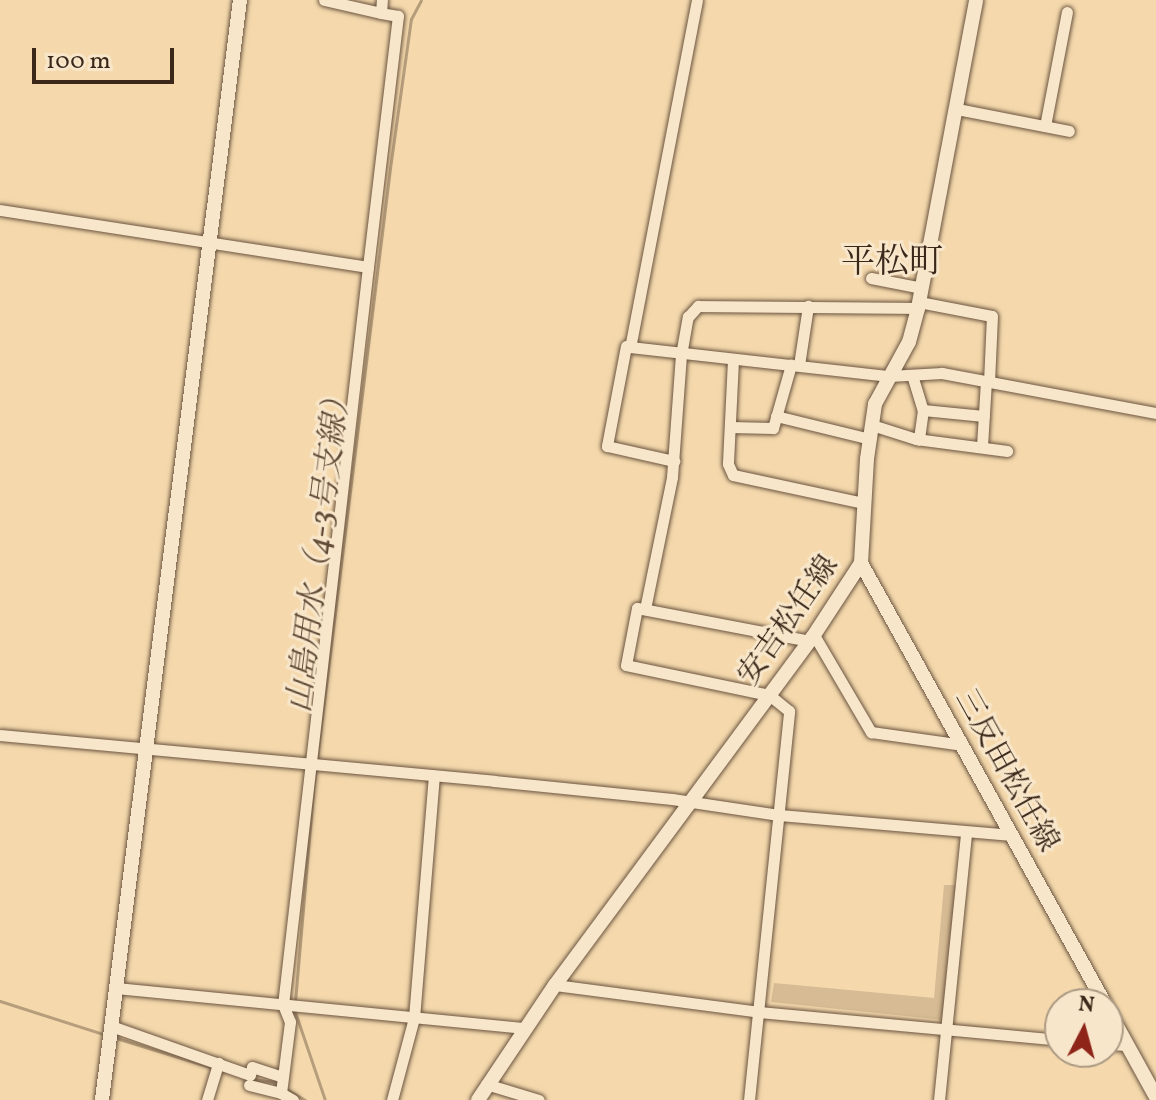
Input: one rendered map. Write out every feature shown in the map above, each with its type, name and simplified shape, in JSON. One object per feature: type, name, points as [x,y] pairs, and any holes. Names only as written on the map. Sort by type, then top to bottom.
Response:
[{"type":"main road","points":[[102,1100],[240,0]]},
{"type":"main road","name":"安吉松任線","points":[[478,1100],[555,985],[812,638],[861,563],[875,404],[909,342],[920,299],[976,0]]},
{"type":"main road","name":"三反田松任線","points":[[861,563],[1096,988]]},
{"type":"main road","points":[[1124,1039],[1156,1097]]},
{"type":"street","points":[[281,1093],[368,267],[398,16],[324,0]]},
{"type":"street","points":[[381,13],[382,0]]},
{"type":"street","points":[[697,0],[630,347],[889,376],[942,373],[1156,413]]},
{"type":"street","points":[[1045,126],[1067,12]]},
{"type":"street","points":[[957,109],[1069,131]]},
{"type":"street","points":[[0,210],[368,267]]},
{"type":"street","points":[[871,278],[920,299],[992,316],[982,446]]},
{"type":"street","points":[[645,609],[674,461],[681,355],[688,317],[698,306],[808,306],[920,299]]},
{"type":"street","points":[[730,427],[773,428],[795,365],[808,306]]},
{"type":"street","points":[[626,346],[607,446],[674,461]]},
{"type":"street","points":[[733,360],[728,464],[736,478],[864,503]]},
{"type":"street","points":[[912,375],[923,410],[919,440]]},
{"type":"street","points":[[923,410],[984,416]]},
{"type":"street","points":[[776,416],[1007,451]]},
{"type":"street","points":[[749,1100],[789,711],[769,695],[626,665],[637,608],[812,638],[871,732],[963,745]]},
{"type":"street","points":[[0,735],[434,776],[779,815],[1012,835]]},
{"type":"street","points":[[392,1100],[414,1018],[434,776]]},
{"type":"street","points":[[939,1100],[966,833]]},
{"type":"street","points":[[555,985],[759,1012],[1044,1039]]},
{"type":"street","points":[[116,988],[525,1028]]},
{"type":"street","points":[[110,1033],[250,1079],[293,1100]]},
{"type":"street","points":[[247,1100],[252,1067],[282,1077]]},
{"type":"street","points":[[207,1100],[217,1068]]},
{"type":"street","points":[[486,1084],[539,1100]]},
{"type":"shaded area","points":[[944,885],[958,885],[944,1020],[771,1002],[774,983],[934,998]]},
{"type":"waterway","name":"山島用水（4-3号支線）","points":[[295,1002],[313,790],[390,168],[411,19],[421,0]]},
{"type":"waterway","points":[[0,1001],[106,1035]]},
{"type":"waterway","name":"山島用水（4-3号支線）","points":[[294,1009],[325,1100]]},
{"type":"waterway","points":[[113,1037],[213,1068]]},
{"type":"waterway","points":[[251,1079],[274,1082]]},
{"type":"waterway","points":[[286,1089],[305,1100]]},
{"type":"district","name":"平松町","points":[[892,264]]}]
